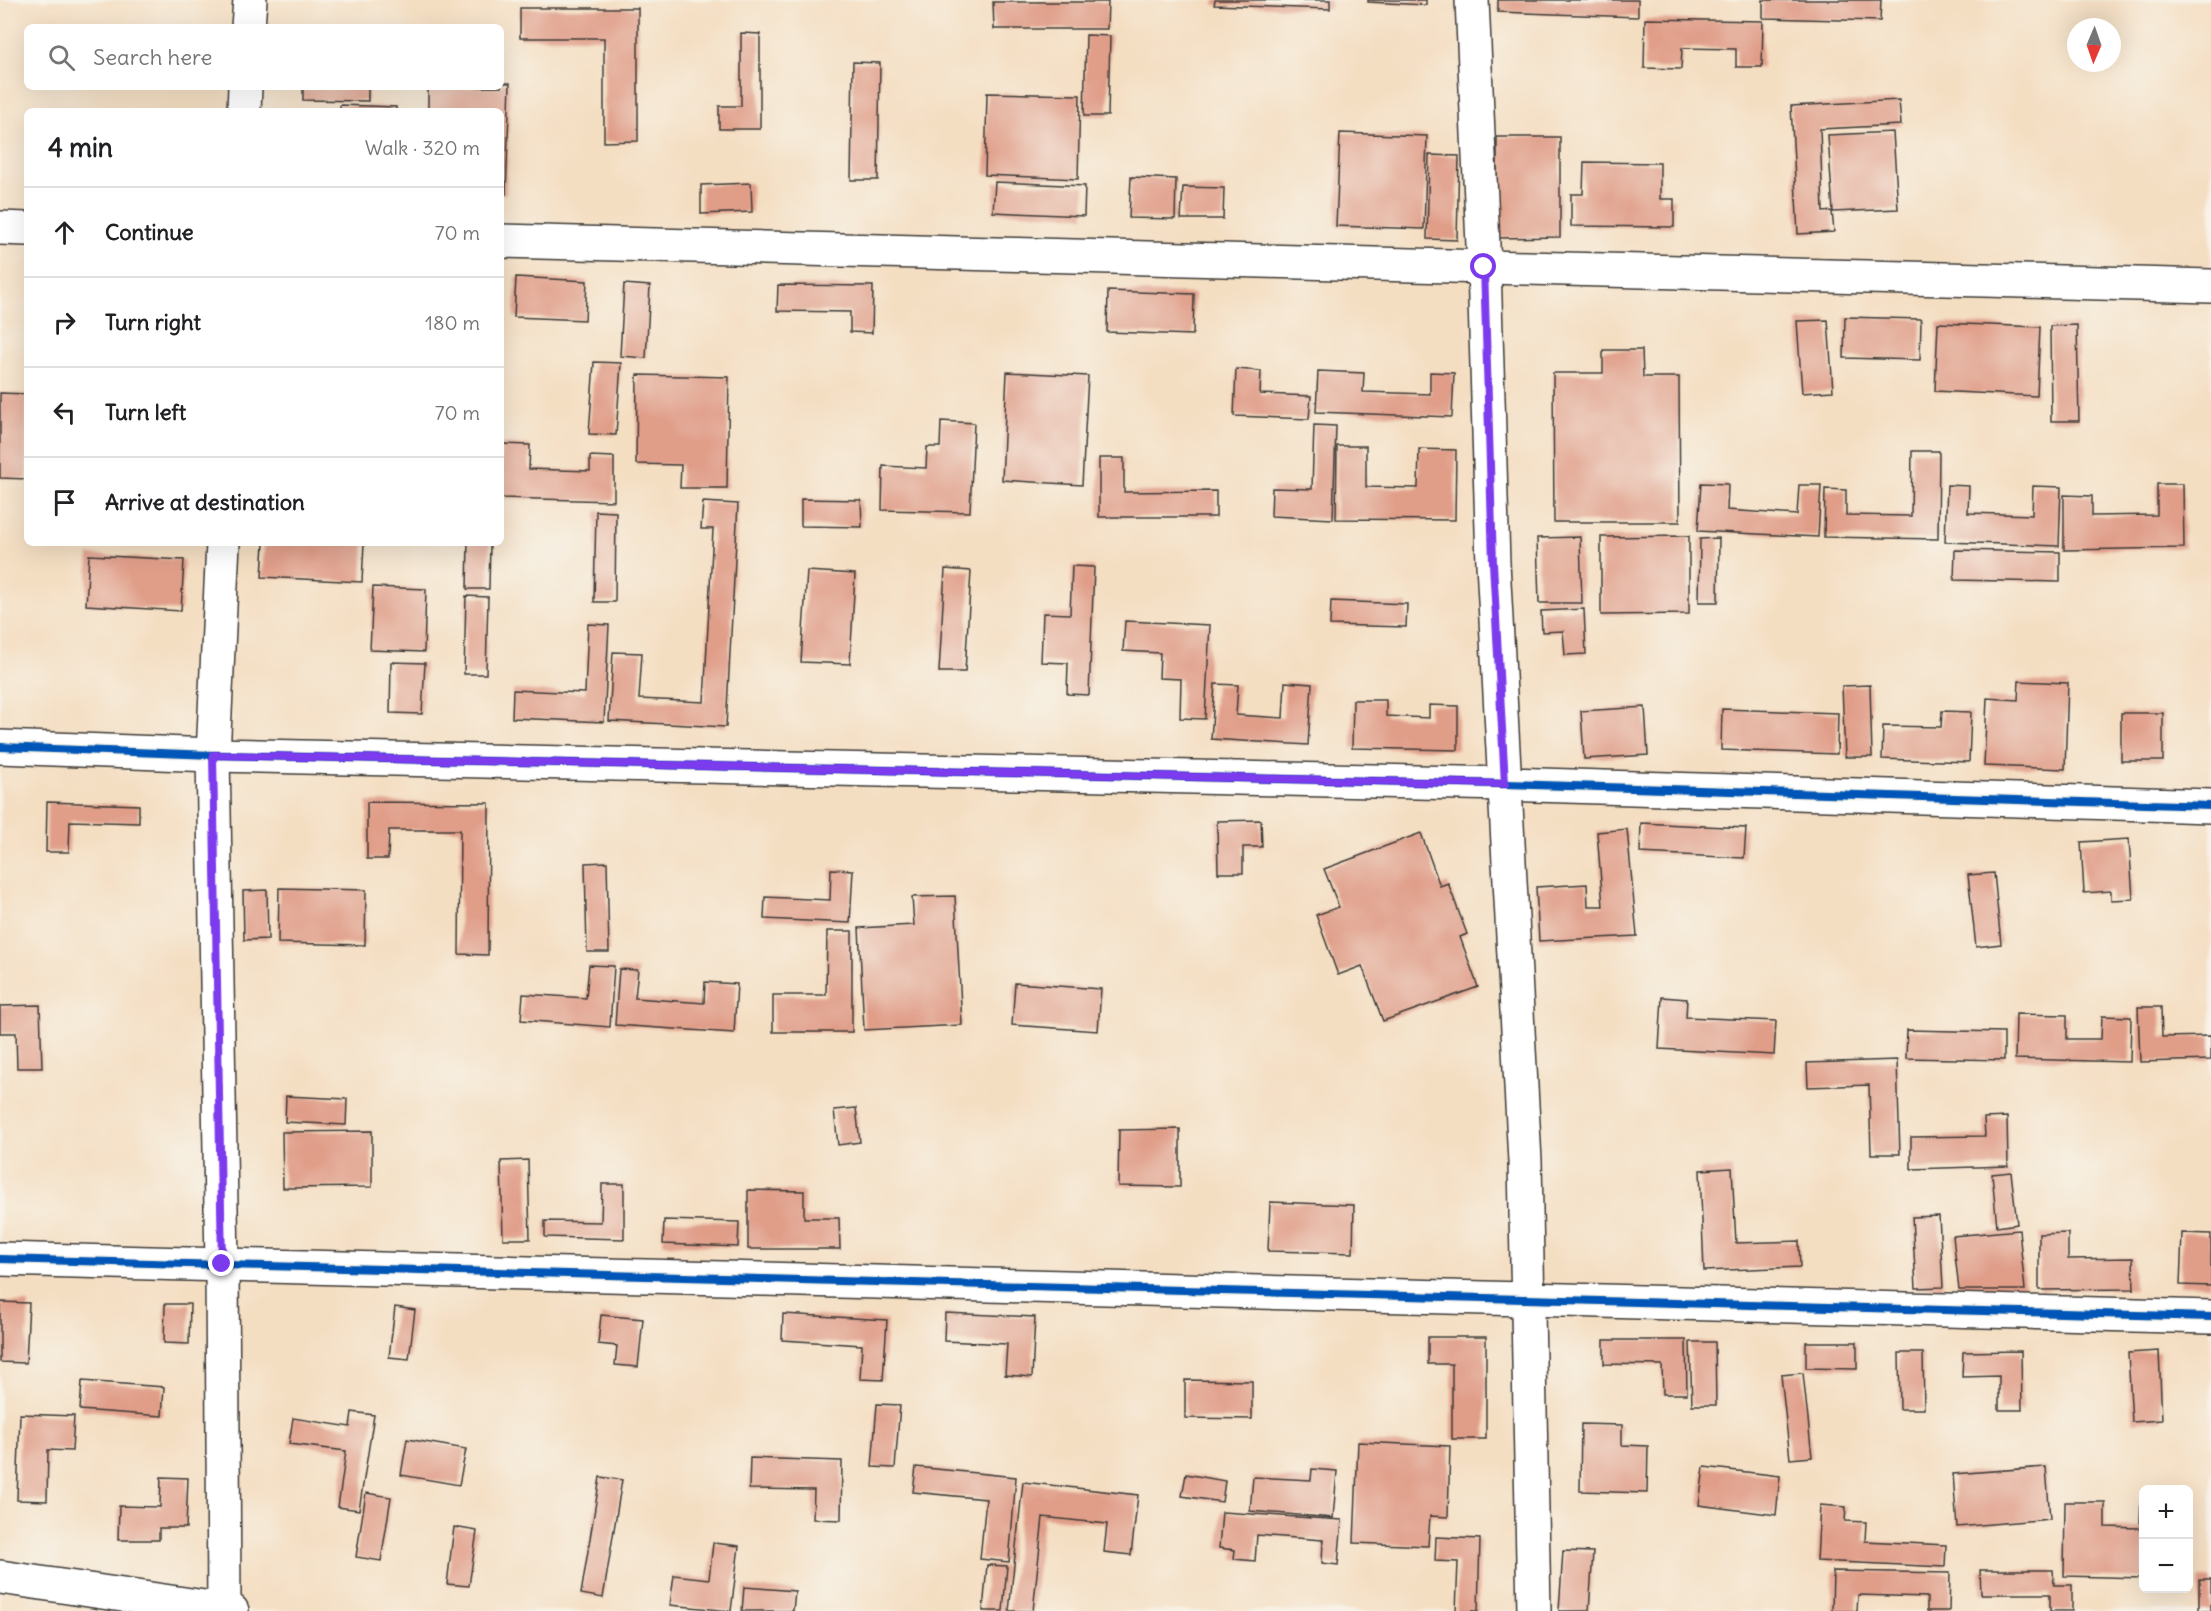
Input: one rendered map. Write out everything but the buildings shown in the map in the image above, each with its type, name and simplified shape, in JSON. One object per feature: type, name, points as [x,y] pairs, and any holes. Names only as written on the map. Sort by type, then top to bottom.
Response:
[{"type":"street","points":[[248,24],[250,0]]},
{"type":"street","points":[[1472,0],[1484,267],[1493,563],[1525,1161],[1534,1611]]},
{"type":"street","points":[[244,108],[245,90]]},
{"type":"street","points":[[0,228],[24,229]]},
{"type":"street","points":[[504,241],[2211,286]]},
{"type":"street","points":[[0,1577],[138,1604],[228,1610],[213,755],[223,546]]},
{"type":"street","points":[[0,747],[213,755],[1505,784],[2211,806]]},
{"type":"street","points":[[0,1259],[2211,1317]]},
{"type":"cycle path","points":[[0,747],[213,755],[1505,784],[2211,806]]},
{"type":"cycle path","points":[[0,1259],[2211,1317]]},
{"type":"route","points":[[222,1264],[213,755],[1505,784],[1493,563],[1484,267]]}]
